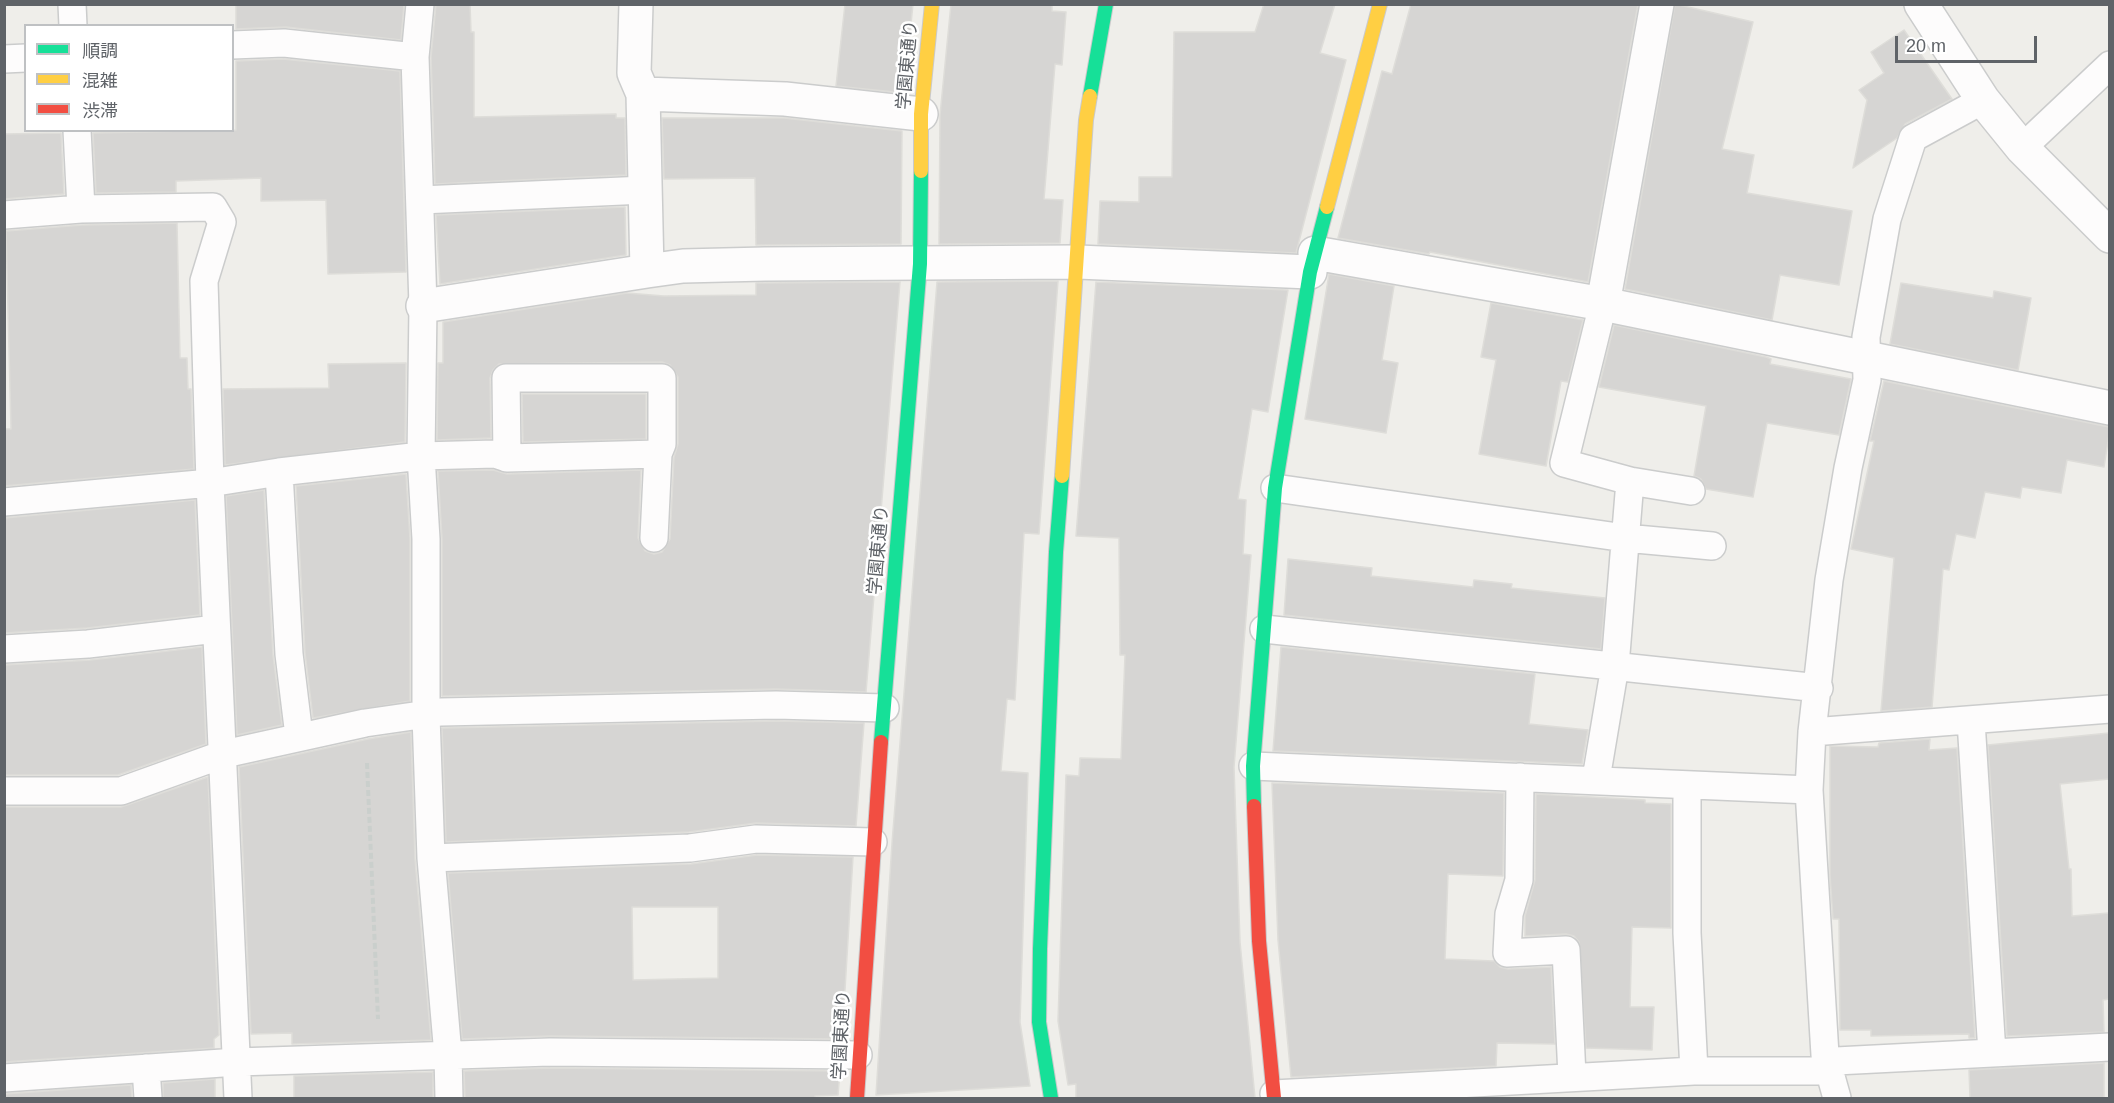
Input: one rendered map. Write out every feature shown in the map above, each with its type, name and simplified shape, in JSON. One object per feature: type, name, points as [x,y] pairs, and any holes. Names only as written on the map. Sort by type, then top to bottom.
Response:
[{"type":"street","points":[[636,4],[634,73],[643,94],[647,272]]},
{"type":"street","name":"学園東通り","points":[[857,1098],[873,843],[920,264],[921,114],[932,4]]},
{"type":"street","points":[[1051,1098],[1039,1022],[1056,552],[1078,262],[1086,120],[1106,4]]},
{"type":"street","points":[[1274,1096],[1259,941],[1253,766],[1275,489],[1312,263],[1380,4]]},
{"type":"street","points":[[1603,304],[1657,4]]},
{"type":"street","points":[[1921,4],[1983,100],[2022,148],[2109,236]]},
{"type":"street","points":[[643,94],[785,99],[921,114]]},
{"type":"street","points":[[423,306],[706,265],[1312,263],[1603,304],[2109,408]]},
{"type":"lane","points":[[72,4],[73,24]]},
{"type":"lane","points":[[420,4],[415,57],[423,306],[421,456],[426,539],[426,716],[431,858],[448,1055],[449,1098]]},
{"type":"lane","points":[[234,45],[284,43],[415,57]]},
{"type":"lane","points":[[4,59],[24,58]]},
{"type":"lane","points":[[2022,148],[2109,65]]},
{"type":"lane","points":[[1837,1098],[1825,1055],[1809,790],[1812,732],[1819,688],[1829,580],[1848,468],[1867,380],[1866,337],[1887,219],[1912,138],[1983,100]]},
{"type":"lane","points":[[78,132],[81,209]]},
{"type":"lane","points":[[421,200],[463,196],[645,190]]},
{"type":"lane","points":[[4,215],[81,209],[213,207],[222,222],[204,281],[216,629],[224,754],[238,1098]]},
{"type":"lane","points":[[1603,304],[1564,463],[1630,481],[1691,491]]},
{"type":"lane","points":[[507,458],[506,378],[662,378],[662,444],[658,454],[654,538]]},
{"type":"lane","points":[[4,502],[210,483],[279,472],[421,456],[495,454],[507,458],[658,454]]},
{"type":"lane","points":[[279,472],[289,654],[299,736]]},
{"type":"lane","points":[[1596,779],[1615,666],[1630,481]]},
{"type":"lane","points":[[1275,489],[1625,538],[1712,546]]},
{"type":"lane","points":[[4,649],[88,644],[216,629]]},
{"type":"lane","points":[[1264,629],[1819,688]]},
{"type":"lane","points":[[4,791],[121,791],[224,754],[365,723],[426,716],[441,712],[776,705],[885,708]]},
{"type":"lane","points":[[1812,732],[2109,709]]},
{"type":"lane","points":[[1971,720],[1992,1053]]},
{"type":"lane","points":[[1253,766],[1596,779],[1809,790]]},
{"type":"lane","points":[[1520,777],[1519,880],[1509,914],[1506,953],[1566,950],[1572,1076]]},
{"type":"lane","points":[[1687,785],[1687,933],[1694,1071]]},
{"type":"lane","points":[[431,858],[690,848],[756,839],[873,843]]},
{"type":"lane","points":[[1274,1096],[1572,1076],[1694,1071],[1820,1071],[1830,1067],[1836,1061],[2109,1047]]},
{"type":"lane","points":[[4,1078],[237,1062],[550,1052],[858,1055]]},
{"type":"lane","points":[[146,1068],[148,1098]]},
{"type":"path","points":[[365,723],[379,1057]]},
{"type":"building","points":[[236,4],[404,4],[401,40],[286,27],[236,29]]},
{"type":"building","points":[[436,4],[470,4],[471,32],[474,32],[474,117],[616,114],[616,118],[625,118],[626,175],[435,184],[431,57]]},
{"type":"building","points":[[845,4],[913,4],[904,93],[836,86]]},
{"type":"building","points":[[951,4],[1052,4],[1052,11],[1066,12],[1062,65],[1055,64],[1044,199],[1063,200],[1060,243],[939,244],[940,115]]},
{"type":"building","points":[[1264,4],[1335,4],[1320,53],[1346,60],[1296,253],[1098,244],[1100,201],[1139,202],[1139,177],[1172,177],[1174,32],[1255,32]]},
{"type":"building","points":[[1411,4],[1638,4],[1588,282],[1430,252],[1429,254],[1338,238],[1382,71],[1392,74]]},
{"type":"building","points":[[1675,4],[1753,22],[1722,149],[1754,155],[1747,193],[1852,211],[1839,285],[1780,275],[1772,320],[1625,289]]},
{"type":"building","points":[[1904,30],[1952,99],[1905,124],[1897,138],[1853,168],[1867,100],[1859,90],[1884,73],[1871,52]]},
{"type":"building","points":[[283,59],[400,71],[406,272],[328,274],[326,200],[261,201],[261,178],[176,181],[176,192],[96,193],[93,133],[234,132],[236,130],[236,61]]},
{"type":"building","points":[[662,118],[784,118],[902,131],[901,244],[756,245],[755,178],[664,179]]},
{"type":"building","points":[[61,133],[64,194],[4,199],[4,134]]},
{"type":"building","points":[[625,207],[626,255],[440,284],[436,215]]},
{"type":"building","points":[[177,223],[180,358],[187,358],[188,389],[191,389],[194,469],[4,486],[4,429],[11,429],[6,231],[82,225]]},
{"type":"building","points":[[1329,274],[1394,286],[1382,360],[1398,363],[1386,433],[1305,419]]},
{"type":"building","points":[[1058,281],[1039,534],[1024,533],[1015,700],[1007,699],[1001,771],[1028,773],[1020,1022],[1030,1086],[876,1095],[892,843],[937,282]]},
{"type":"building","points":[[900,282],[866,692],[776,689],[442,696],[442,539],[438,471],[493,470],[507,474],[641,470],[638,538],[645,551],[654,554],[662,552],[670,539],[674,457],[678,444],[678,377],[670,365],[662,362],[499,364],[493,370],[490,378],[491,438],[437,440],[438,363],[443,363],[443,322],[627,293],[664,296],[756,295],[756,283]]},
{"type":"building","points":[[1096,282],[1288,290],[1268,412],[1252,409],[1238,499],[1246,500],[1243,554],[1251,555],[1234,767],[1240,942],[1255,1098],[1076,1098],[1076,1084],[1068,1085],[1058,1021],[1066,775],[1079,776],[1080,758],[1121,759],[1125,655],[1120,655],[1119,538],[1076,536]]},
{"type":"building","points":[[1901,283],[1993,298],[1994,291],[2031,298],[2018,370],[1890,344]]},
{"type":"building","points":[[1491,303],[1583,320],[1568,382],[1561,381],[1546,466],[1479,454],[1496,360],[1481,357]]},
{"type":"building","points":[[1614,325],[1766,357],[1771,359],[1770,364],[1851,379],[1839,435],[1767,423],[1753,497],[1706,489],[1701,479],[1694,476],[1706,406],[1599,387]]},
{"type":"building","points":[[406,363],[405,442],[225,465],[223,389],[329,388],[328,364]]},
{"type":"building","points":[[1884,381],[2109,427],[2109,435],[2104,467],[2067,460],[2061,493],[2022,487],[2020,498],[1985,492],[1975,538],[1956,534],[1949,570],[1943,569],[1932,707],[1881,711],[1894,558],[1851,549],[1874,441],[1870,441]]},
{"type":"building","points":[[522,394],[646,394],[646,439],[523,442]]},
{"type":"building","points":[[406,474],[410,539],[410,701],[313,718],[305,653],[296,486]]},
{"type":"building","points":[[264,490],[273,655],[282,725],[237,735],[226,496]]},
{"type":"building","points":[[195,500],[200,615],[87,628],[4,633],[4,518]]},
{"type":"building","points":[[1288,559],[1372,568],[1371,576],[1473,587],[1474,580],[1512,584],[1511,588],[1605,598],[1601,649],[1284,615]]},
{"type":"building","points":[[202,647],[206,744],[118,775],[4,775],[4,665],[90,660]]},
{"type":"building","points":[[1281,647],[1535,674],[1529,724],[1588,730],[1582,764],[1273,751]]},
{"type":"building","points":[[776,721],[864,723],[856,826],[756,823],[689,832],[446,842],[442,728]]},
{"type":"building","points":[[411,732],[415,859],[431,1040],[292,1044],[292,1033],[251,1034],[239,767]]},
{"type":"building","points":[[2109,733],[2109,779],[2060,784],[2069,869],[2071,869],[2072,916],[2109,913],[2109,999],[2103,1000],[2104,1032],[2007,1036],[1988,745]]},
{"type":"building","points":[[1930,739],[1929,750],[1957,748],[1975,1038],[1969,1038],[1969,1034],[1871,1036],[1871,1030],[1840,1030],[1839,919],[1833,919],[1830,875],[1830,746],[1878,747],[1879,743]]},
{"type":"building","points":[[208,777],[219,1035],[214,1039],[214,1048],[4,1062],[4,807],[121,807]]},
{"type":"building","points":[[1272,783],[1504,793],[1503,876],[1448,874],[1445,959],[1494,961],[1500,967],[1508,969],[1551,967],[1555,1044],[1497,1043],[1496,1066],[1291,1077],[1278,940]]},
{"type":"building","points":[[1536,794],[1645,800],[1645,803],[1671,804],[1671,928],[1632,927],[1630,1007],[1654,1007],[1652,1050],[1586,1048],[1579,942],[1574,936],[1566,934],[1525,936],[1525,916],[1535,880]]},
{"type":"building","points":[[757,855],[853,857],[842,1039],[550,1036],[462,1039],[448,873],[691,864]],"holes":[[[632,907],[718,907],[718,978],[633,980]]]},
{"type":"building","points":[[2104,1063],[2104,1098],[1970,1098],[1969,1070]]},
{"type":"building","points":[[550,1068],[840,1071],[838,1095],[815,1096],[815,1098],[465,1098],[464,1071]]},
{"type":"building","points":[[433,1072],[433,1098],[294,1098],[294,1076]]},
{"type":"building","points":[[215,1079],[215,1098],[163,1098],[163,1083]]},
{"type":"building","points":[[131,1085],[132,1098],[4,1098],[4,1094]]},
{"type":"traffic: fast","points":[[1090,96],[1106,4]]},
{"type":"traffic: fast","points":[[881,742],[920,264],[921,171]]},
{"type":"traffic: fast","points":[[1254,806],[1253,766],[1275,488],[1310,272],[1327,207]]},
{"type":"traffic: fast","points":[[1051,1098],[1039,1022],[1040,949],[1056,552],[1062,476]]},
{"type":"traffic: slow","points":[[921,171],[921,114],[932,4]]},
{"type":"traffic: slow","points":[[1327,207],[1380,4]]},
{"type":"traffic: slow","points":[[1062,476],[1086,120],[1090,96]]},
{"type":"traffic: jam","points":[[857,1098],[881,742]]},
{"type":"traffic: jam","points":[[1254,806],[1259,941],[1274,1098]]}]
